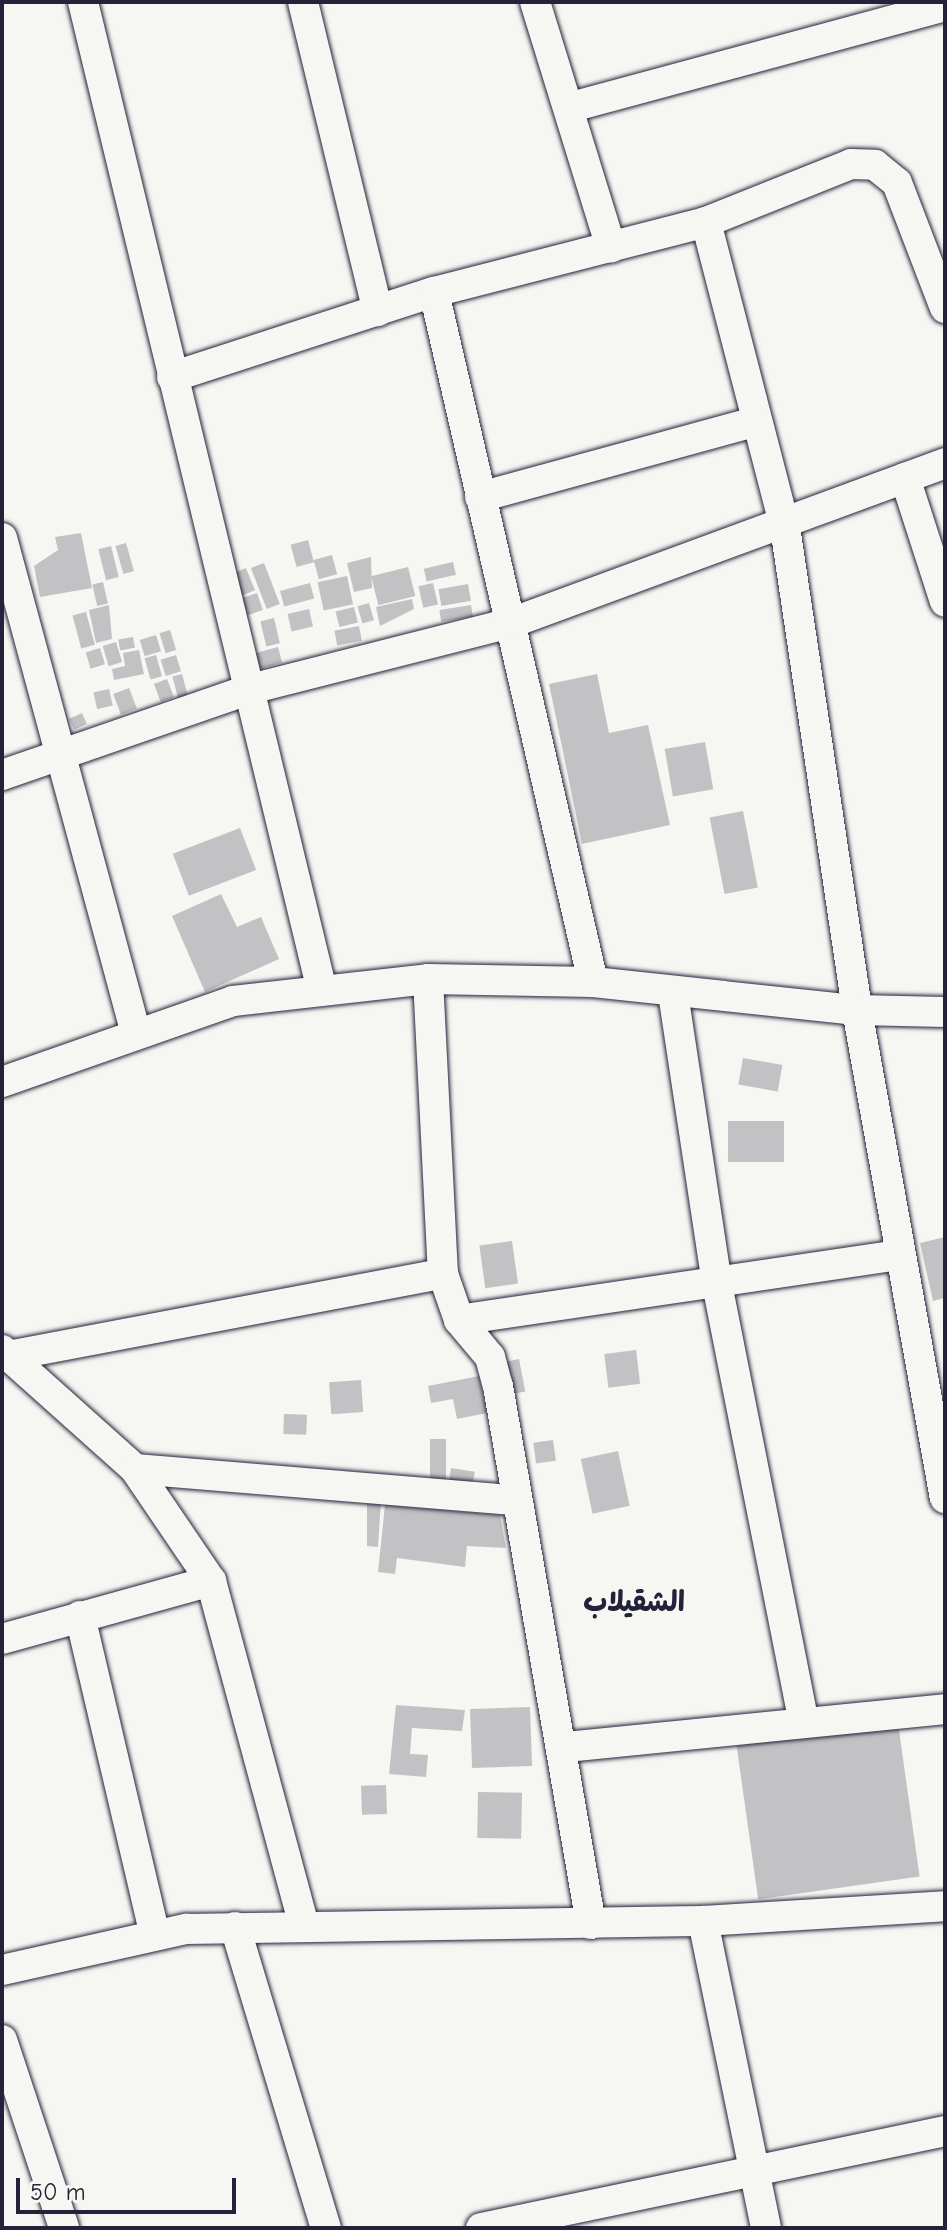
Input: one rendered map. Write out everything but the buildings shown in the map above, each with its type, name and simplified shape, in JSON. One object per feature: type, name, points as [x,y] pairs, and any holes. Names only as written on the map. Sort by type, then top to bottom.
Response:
[{"type":"street","points":[[83,2],[322,991]]},
{"type":"street","points":[[303,2],[378,311]]},
{"type":"street","points":[[535,2],[571,107],[611,248]]},
{"type":"street","points":[[571,107],[945,6]]},
{"type":"street","points":[[172,377],[434,292],[706,222],[851,164],[875,165],[897,183],[945,308]]},
{"type":"street","points":[[706,222],[754,422],[785,527],[857,1010],[898,1255],[940,1440],[945,1498]]},
{"type":"street","points":[[434,292],[593,982]]},
{"type":"street","points":[[480,497],[754,422]]},
{"type":"street","points":[[2,775],[250,689],[511,623],[785,527],[945,463]]},
{"type":"street","points":[[905,478],[945,602]]},
{"type":"street","points":[[2,538],[135,1030]]},
{"type":"street","points":[[2,1082],[135,1030],[233,1001],[428,979],[593,982],[673,993],[857,1010],[945,1012]]},
{"type":"street","points":[[428,979],[443,1274],[459,1320],[490,1357],[514,1500],[566,1747],[591,1924]]},
{"type":"street","points":[[673,993],[717,1284],[803,1717]]},
{"type":"street","points":[[459,1320],[898,1255]]},
{"type":"street","points":[[4,1354],[443,1274]]},
{"type":"street","points":[[4,1354],[135,1469],[211,1581],[304,1925]]},
{"type":"street","points":[[135,1469],[514,1500]]},
{"type":"street","points":[[2,1639],[211,1581]]},
{"type":"street","points":[[80,1616],[155,1935]]},
{"type":"street","points":[[566,1747],[803,1717],[945,1709]]},
{"type":"street","points":[[2,1970],[155,1935],[235,1927],[703,1921],[945,1906]]},
{"type":"street","points":[[703,1921],[766,2228]]},
{"type":"street","points":[[235,1927],[326,2228]]},
{"type":"street","points":[[2,2040],[64,2228]]},
{"type":"street","points":[[481,2228],[945,2131]]},
{"type":"district","name":"الشقيلاب","points":[[634,1602]]}]
